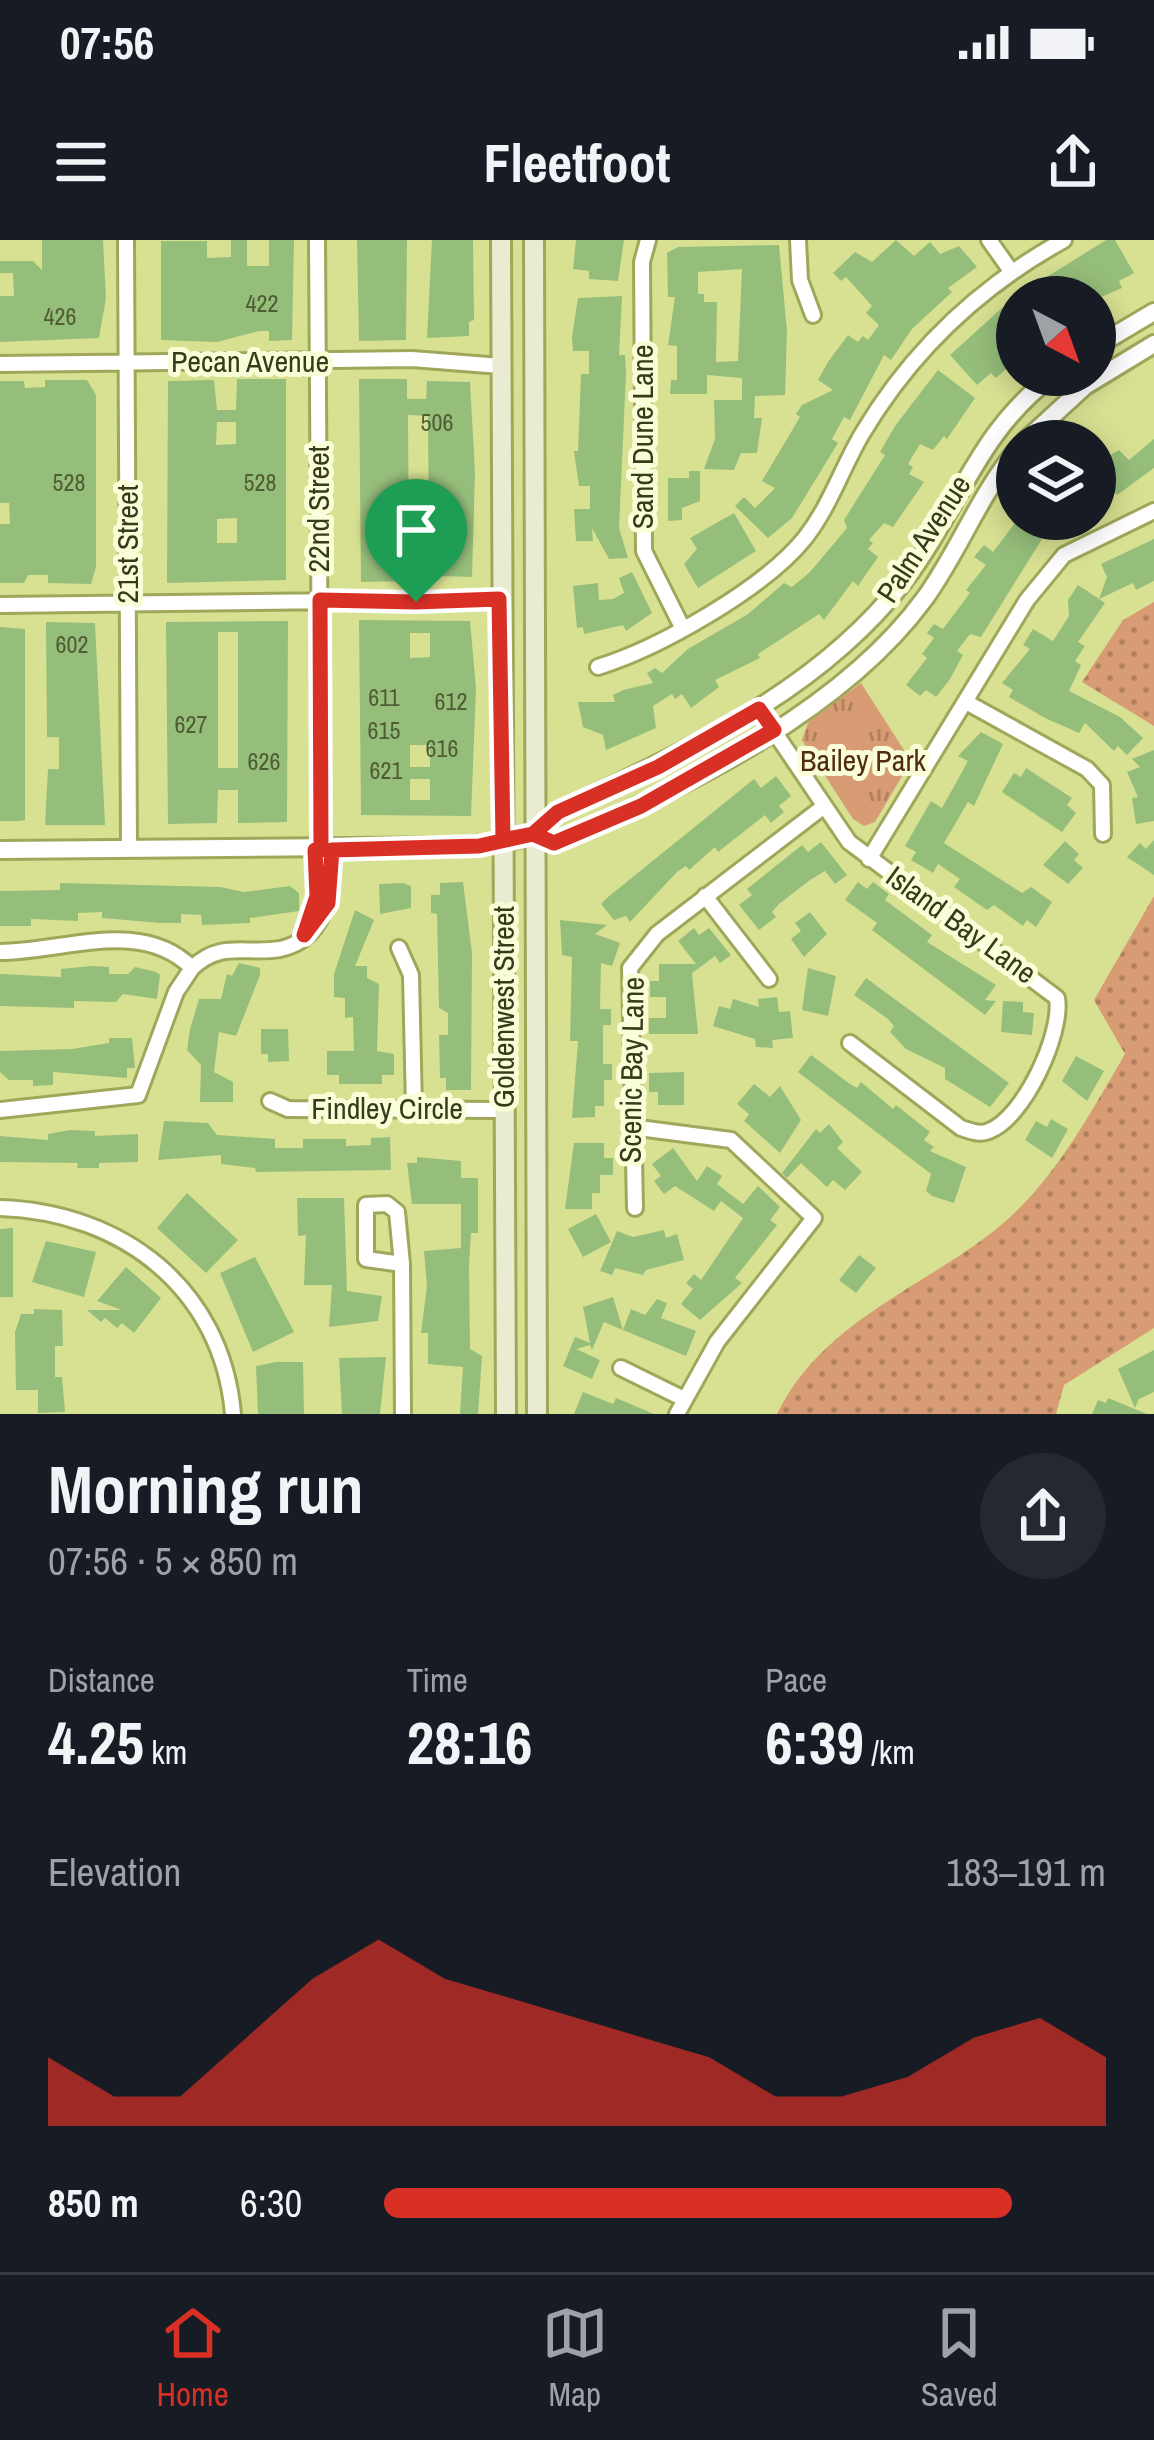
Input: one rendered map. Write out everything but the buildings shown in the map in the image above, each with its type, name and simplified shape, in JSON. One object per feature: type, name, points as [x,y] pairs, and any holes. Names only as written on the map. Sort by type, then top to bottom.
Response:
[{"type":"main road","name":"Goldenwest Street","points":[[501,240],[506,1414]]},
{"type":"main road","name":"Goldenwest Street","points":[[534,240],[538,1414]]},
{"type":"street","name":"21st Street","points":[[126,240],[129,849]]},
{"type":"street","name":"22nd Street","points":[[192,968],[220,950],[280,949],[304,935],[323,915],[317,240]]},
{"type":"street","name":"Sand Dune Lane","points":[[648,240],[642,262],[644,551],[682,627]]},
{"type":"street","points":[[797,240],[800,280],[813,315]]},
{"type":"street","points":[[989,240],[1011,271]]},
{"type":"street","points":[[598,668],[638,655],[768,572],[802,541],[902,374],[960,313],[1011,271],[1064,240]]},
{"type":"street","points":[[1116,335],[1154,312]]},
{"type":"street","points":[[1047,420],[1084,386],[1154,344]]},
{"type":"street","name":"Pecan Avenue","points":[[0,364],[319,361],[501,366]]},
{"type":"street","name":"Palm Avenue","points":[[0,850],[479,846],[533,834],[558,812],[658,767],[759,709],[843,646],[887,602],[983,446],[1033,396]]},
{"type":"street","name":"Palm Avenue","points":[[533,834],[554,843],[641,806],[774,730],[847,679],[927,596],[996,481]]},
{"type":"street","points":[[869,859],[1027,600],[1064,555],[1154,511]]},
{"type":"street","points":[[0,605],[499,599]]},
{"type":"street","points":[[966,702],[1044,750],[1087,769],[1102,785],[1102,834]]},
{"type":"street","name":"Island Bay Lane","points":[[759,709],[824,807],[869,859],[1047,987],[1059,1011],[1050,1047],[1024,1094],[1001,1124],[979,1133],[961,1128],[850,1043]]},
{"type":"street","name":"Scenic Bay Lane","points":[[634,1208],[631,968],[646,944],[824,807]]},
{"type":"street","points":[[705,896],[769,979]]},
{"type":"street","points":[[0,952],[139,942],[167,948],[192,968],[176,992],[137,1095],[0,1110]]},
{"type":"street","points":[[399,949],[411,975],[414,1108]]},
{"type":"street","name":"Findley Circle","points":[[270,1101],[288,1109],[505,1110]]},
{"type":"street","points":[[621,1368],[681,1407],[717,1342],[814,1218],[731,1140],[631,1127]]},
{"type":"street","points":[[401,1264],[366,1258],[366,1205],[387,1204],[397,1211],[401,1264],[403,1414]]},
{"type":"street","points":[[0,1208],[30,1209],[114,1235],[184,1288],[220,1348],[232,1414]]},
{"type":"green space","points":[[1154,602],[1154,726],[1082,682],[1123,620]]},
{"type":"green space","name":"Bailey Park","points":[[861,683],[911,761],[875,822],[864,826],[853,819],[802,740],[808,723]]},
{"type":"green space","points":[[1154,896],[1154,1328],[1064,1385],[1056,1414],[777,1414],[817,1357],[870,1313],[1009,1219],[1065,1153],[1125,1054],[1094,1000]]},
{"type":"route","points":[[416,602],[320,600],[321,850],[315,850],[317,896],[304,935],[328,903],[332,850],[479,846],[533,834],[554,843],[641,806],[774,730],[759,709],[658,767],[558,812],[533,834],[503,840],[499,599],[416,602]]}]
